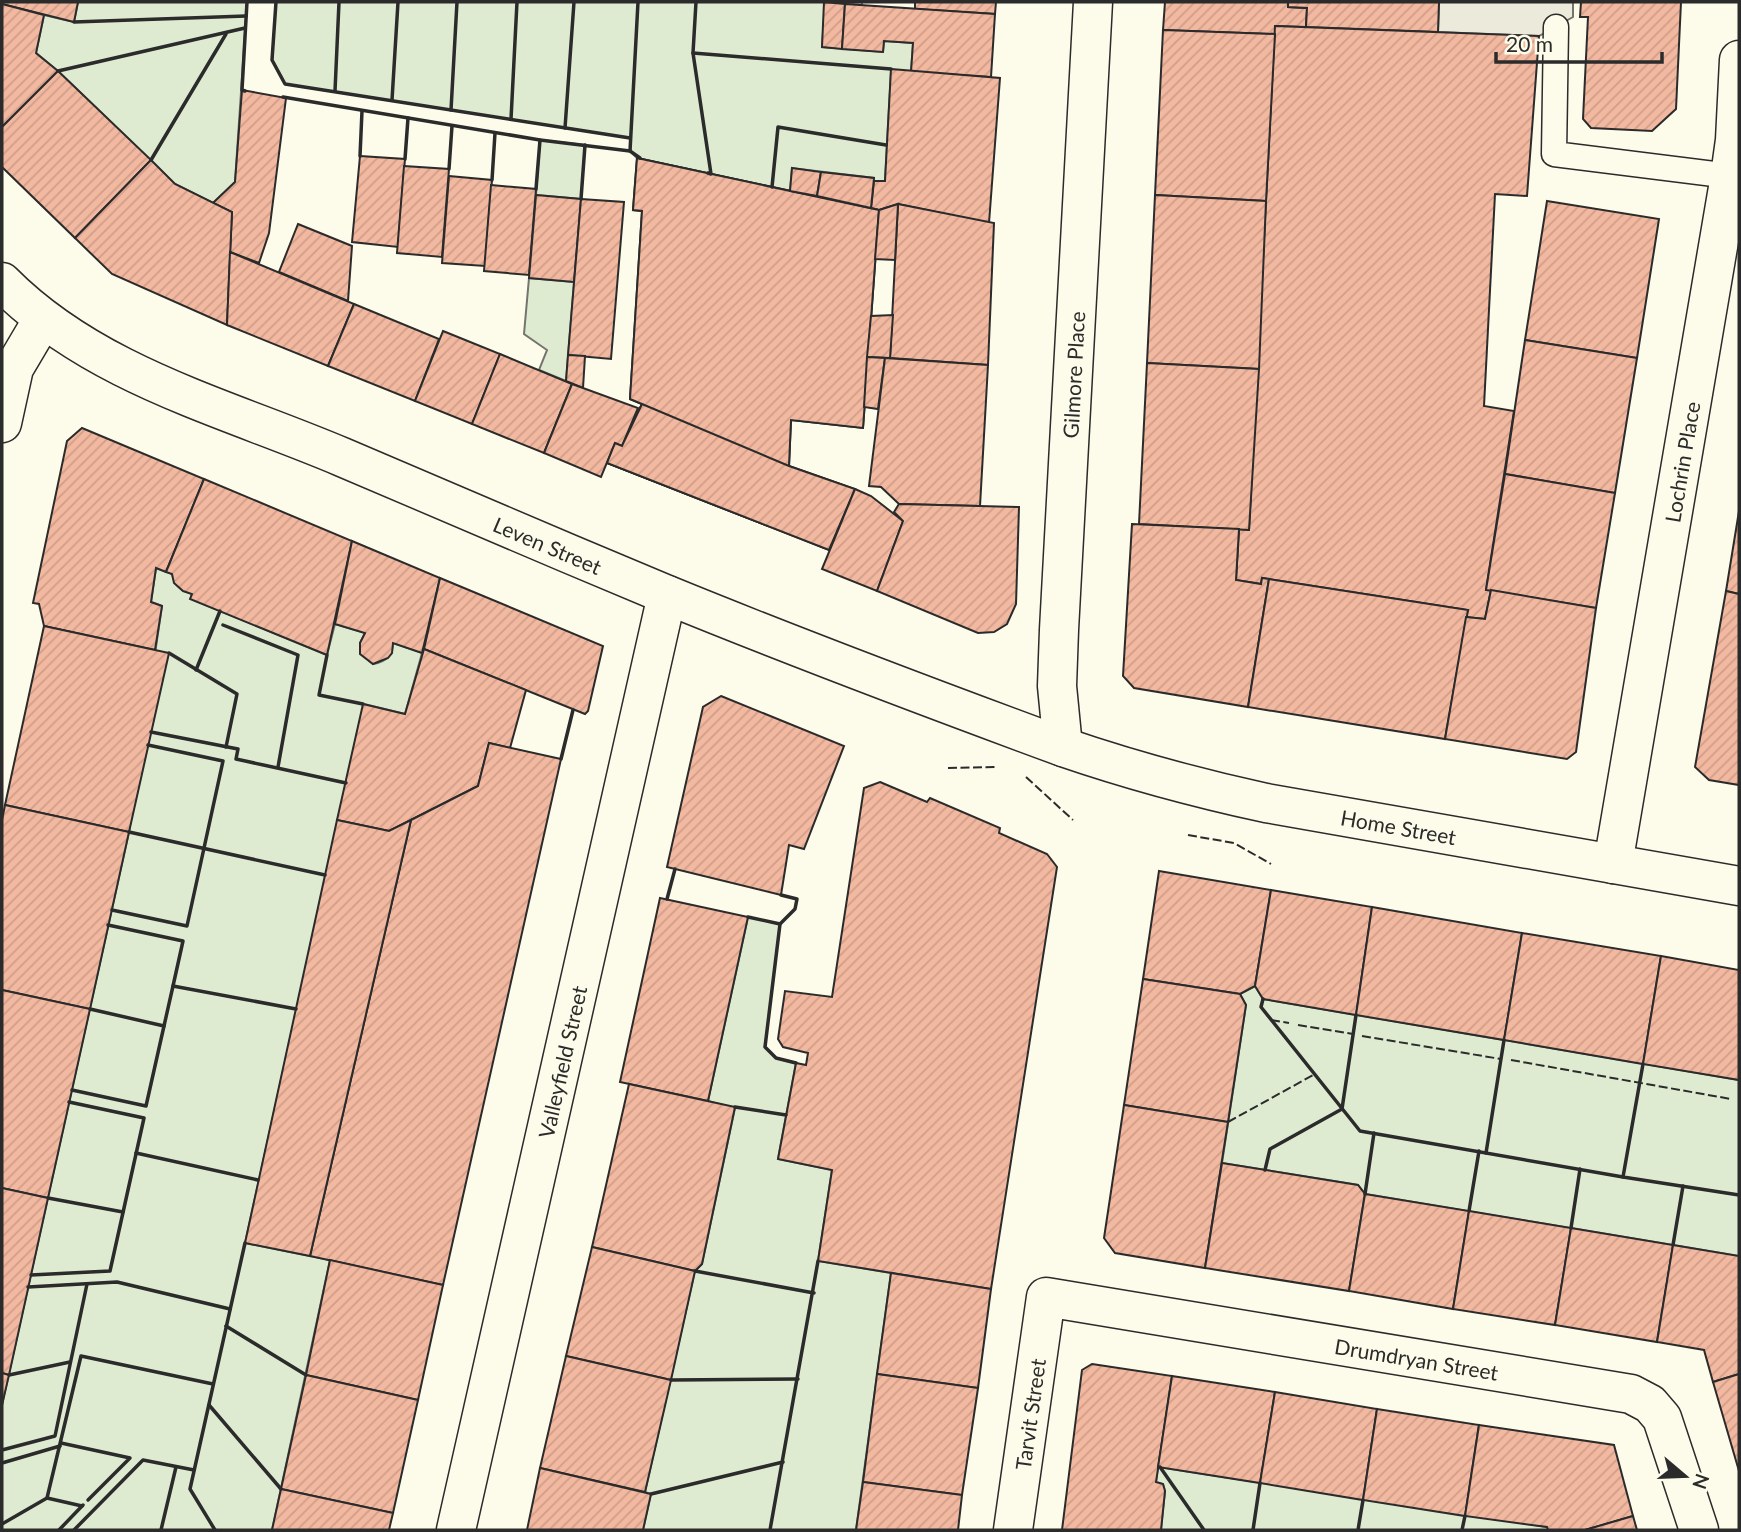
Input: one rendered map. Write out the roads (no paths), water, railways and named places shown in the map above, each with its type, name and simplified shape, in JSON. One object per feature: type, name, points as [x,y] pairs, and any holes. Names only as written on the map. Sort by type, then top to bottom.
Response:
[{"type":"street","name":"Gilmore Place","points":[[1063,747],[1057,686],[1059,630],[1093,2]]},
{"type":"street","name":"Lochrin Place","points":[[1613,864],[1730,176],[1735,139],[1739,60]]},
{"type":"street","name":"Leven Street","points":[[2,282],[43,319],[87,348],[155,383],[300,440],[667,594],[1063,747]]},
{"type":"street","points":[[2,423],[14,368],[43,319]]},
{"type":"street","name":"Valleyfield Street","points":[[456,1530],[667,594]]},
{"type":"street","name":"Home Street","points":[[1063,747],[1212,792],[1348,819],[1739,886]]},
{"type":"street","name":"Tarvit Street","points":[[1013,1530],[1046,1297]]},
{"type":"street","name":"Drumdryan Street","points":[[1046,1297],[1631,1394],[1650,1404],[1662,1418],[1699,1530]]},
{"type":"lane","points":[[1556,27],[1554,154],[1730,176]]}]
